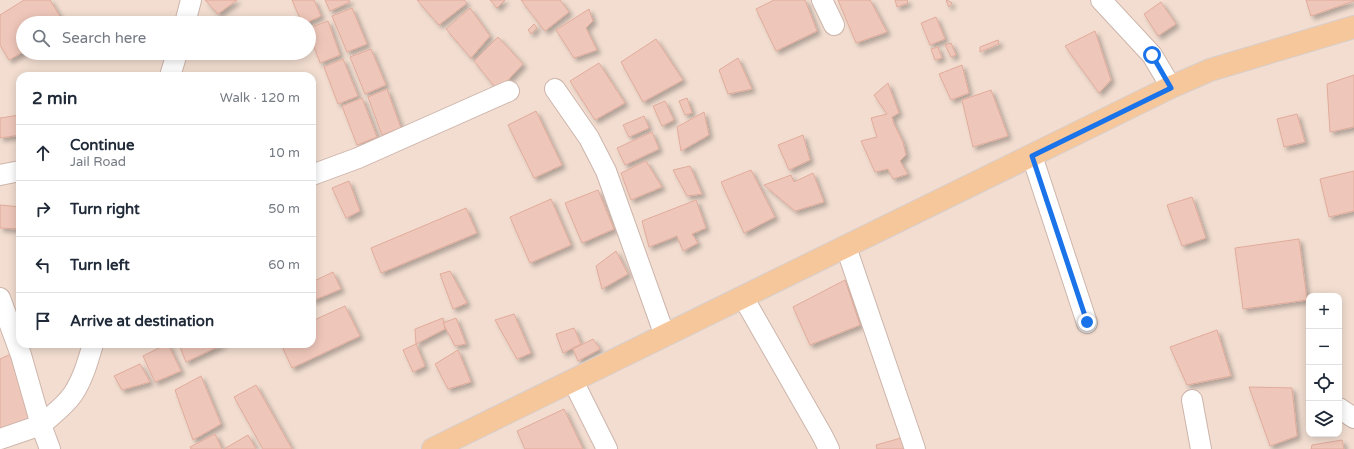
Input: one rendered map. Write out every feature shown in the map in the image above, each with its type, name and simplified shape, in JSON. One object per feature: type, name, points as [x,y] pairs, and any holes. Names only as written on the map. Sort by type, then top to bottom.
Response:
[{"type":"main road","points":[[433,449],[1210,70],[1354,27]]},
{"type":"street","points":[[187,16],[191,0]]},
{"type":"street","points":[[822,0],[834,25]]},
{"type":"street","points":[[1101,0],[1152,55],[1171,88]]},
{"type":"street","points":[[171,72],[174,60]]},
{"type":"street","points":[[555,89],[589,138],[606,171],[665,336]]},
{"type":"street","points":[[316,174],[358,158],[509,91]]},
{"type":"street","points":[[1032,156],[1087,322]]},
{"type":"street","points":[[0,175],[16,171]]},
{"type":"street","points":[[846,247],[915,449]]},
{"type":"street","points":[[743,297],[829,449]]},
{"type":"street","points":[[0,298],[16,341]]},
{"type":"street","points":[[18,348],[41,425],[50,449]]},
{"type":"street","points":[[0,439],[41,425],[59,410],[73,394],[84,372],[92,348]]},
{"type":"street","points":[[573,381],[606,449]]},
{"type":"street","points":[[1192,400],[1201,449]]},
{"type":"street","points":[[1342,410],[1354,418]]},
{"type":"shaded area","points":[[0,0],[1354,0],[1354,449],[0,449]]},
{"type":"building","points":[[24,0],[50,0],[60,16],[16,16],[16,56],[9,60],[0,45],[0,15]]},
{"type":"building","points":[[205,0],[237,0],[218,14]]},
{"type":"building","points":[[292,0],[314,0],[321,16],[316,18],[316,16],[299,16]]},
{"type":"building","points":[[325,0],[349,0],[350,2],[330,11]]},
{"type":"building","points":[[417,0],[464,0],[467,3],[439,25]]},
{"type":"building","points":[[490,0],[505,0],[497,8]]},
{"type":"building","points":[[521,0],[560,0],[569,12],[545,31]]},
{"type":"building","points":[[774,0],[805,0],[817,31],[776,51],[756,9]]},
{"type":"building","points":[[838,0],[870,0],[887,32],[856,43]]},
{"type":"building","points":[[895,0],[907,0],[908,3],[897,7]]},
{"type":"building","points":[[947,0],[952,3],[949,7],[946,1]]},
{"type":"building","points":[[1306,0],[1354,0],[1354,1],[1311,16]]},
{"type":"building","points":[[1161,2],[1176,24],[1158,36],[1144,14]]},
{"type":"building","points":[[352,8],[367,44],[347,52],[332,16]]},
{"type":"building","points":[[470,8],[490,36],[471,58],[446,29]]},
{"type":"building","points":[[589,9],[593,21],[586,28],[597,50],[574,58],[556,30]]},
{"type":"building","points":[[936,17],[945,39],[930,45],[921,23]]},
{"type":"building","points":[[328,21],[340,55],[320,63],[316,52],[316,25]]},
{"type":"building","points":[[534,24],[537,28],[531,34],[528,30]]},
{"type":"building","points":[[1095,31],[1111,80],[1099,93],[1065,46]]},
{"type":"building","points":[[498,37],[523,64],[498,91],[474,61]]},
{"type":"building","points":[[656,39],[683,80],[643,102],[621,62]]},
{"type":"building","points":[[998,40],[999,44],[980,52],[980,47]]},
{"type":"building","points":[[951,43],[956,55],[951,57],[945,45]]},
{"type":"building","points":[[938,47],[942,58],[935,60],[931,49]]},
{"type":"building","points":[[371,49],[386,85],[365,94],[350,57]]},
{"type":"building","points":[[738,58],[752,89],[728,94],[719,70]]},
{"type":"building","points":[[343,59],[358,96],[338,104],[324,67]]},
{"type":"building","points":[[599,63],[625,103],[595,120],[570,81]]},
{"type":"building","points":[[962,65],[969,93],[951,100],[939,74]]},
{"type":"building","points":[[1354,75],[1354,127],[1330,132],[1327,84]]},
{"type":"building","points":[[888,83],[899,113],[892,117],[903,142],[906,155],[900,161],[908,174],[893,179],[888,169],[875,172],[861,141],[877,137],[871,118],[887,114],[874,95]]},
{"type":"building","points":[[387,89],[401,128],[382,135],[368,97]]},
{"type":"building","points":[[991,90],[1008,136],[973,147],[962,100]]},
{"type":"building","points":[[362,98],[377,137],[357,145],[342,106]]},
{"type":"building","points":[[687,98],[692,113],[685,115],[679,101]]},
{"type":"building","points":[[665,101],[674,120],[662,126],[653,106]]},
{"type":"building","points":[[536,111],[562,165],[534,178],[508,125]]},
{"type":"building","points":[[704,112],[709,135],[681,151],[677,127]]},
{"type":"building","points":[[1297,114],[1305,142],[1284,147],[1277,119]]},
{"type":"building","points":[[16,116],[16,136],[0,138],[0,118]]},
{"type":"building","points":[[644,116],[649,128],[629,137],[623,125]]},
{"type":"building","points":[[652,132],[659,149],[625,165],[617,148]]},
{"type":"building","points":[[803,135],[810,160],[789,170],[778,145]]},
{"type":"building","points":[[646,161],[662,187],[631,200],[621,173]]},
{"type":"building","points":[[690,166],[702,194],[687,196],[673,170]]},
{"type":"building","points":[[751,170],[775,217],[744,233],[721,182]]},
{"type":"building","points":[[1354,171],[1354,211],[1329,217],[1320,179]]},
{"type":"building","points":[[813,173],[824,202],[795,211],[764,185],[791,175],[794,182]]},
{"type":"building","points":[[349,181],[360,211],[346,218],[332,188]]},
{"type":"building","points":[[598,190],[614,229],[582,243],[565,203]]},
{"type":"building","points":[[1192,197],[1206,238],[1182,246],[1167,205]]},
{"type":"building","points":[[551,199],[571,245],[530,263],[510,217]]},
{"type":"building","points":[[696,200],[706,228],[692,234],[698,243],[683,251],[677,236],[649,247],[642,221]]},
{"type":"building","points":[[0,205],[16,207],[16,229],[0,228]]},
{"type":"building","points":[[466,208],[477,233],[381,273],[371,248]]},
{"type":"building","points":[[1299,239],[1306,300],[1243,309],[1235,248]]},
{"type":"building","points":[[616,251],[628,274],[602,289],[596,266]]},
{"type":"building","points":[[450,271],[467,303],[453,309],[440,274]]},
{"type":"building","points":[[333,272],[341,289],[316,299],[316,280]]},
{"type":"building","points":[[845,280],[860,325],[810,345],[793,307]]},
{"type":"building","points":[[345,306],[360,336],[292,368],[283,348],[316,348],[316,319]]},
{"type":"building","points":[[514,314],[531,353],[517,359],[495,320]]},
{"type":"building","points":[[443,318],[445,329],[416,344],[415,329]]},
{"type":"building","points":[[456,318],[466,344],[455,346],[443,323]]},
{"type":"building","points":[[574,328],[581,344],[563,353],[556,334]]},
{"type":"building","points":[[1217,330],[1231,376],[1187,385],[1170,347]]},
{"type":"building","points":[[593,339],[600,349],[578,361],[573,349]]},
{"type":"building","points":[[416,344],[425,366],[413,372],[403,350]]},
{"type":"building","points":[[159,348],[170,348],[181,371],[155,382],[143,356]]},
{"type":"building","points":[[180,348],[216,348],[186,362]]},
{"type":"building","points":[[458,350],[471,382],[448,389],[435,364]]},
{"type":"building","points":[[11,354],[35,418],[0,431],[0,359]]},
{"type":"building","points":[[140,364],[150,382],[122,390],[114,376]]},
{"type":"building","points":[[201,376],[221,424],[193,440],[175,390]]},
{"type":"building","points":[[256,385],[292,449],[263,449],[234,397]]},
{"type":"building","points":[[1249,387],[1292,388],[1297,436],[1270,446]]},
{"type":"building","points":[[564,409],[583,449],[525,449],[517,431]]},
{"type":"building","points":[[215,434],[222,449],[191,449],[190,447]]},
{"type":"building","points":[[248,435],[256,449],[224,449]]},
{"type":"building","points":[[901,438],[905,449],[877,449],[876,445]]},
{"type":"building","points":[[1342,440],[1344,449],[1311,449],[1312,445]]},
{"type":"route","points":[[1087,322],[1032,156],[1171,88],[1152,55]]}]
